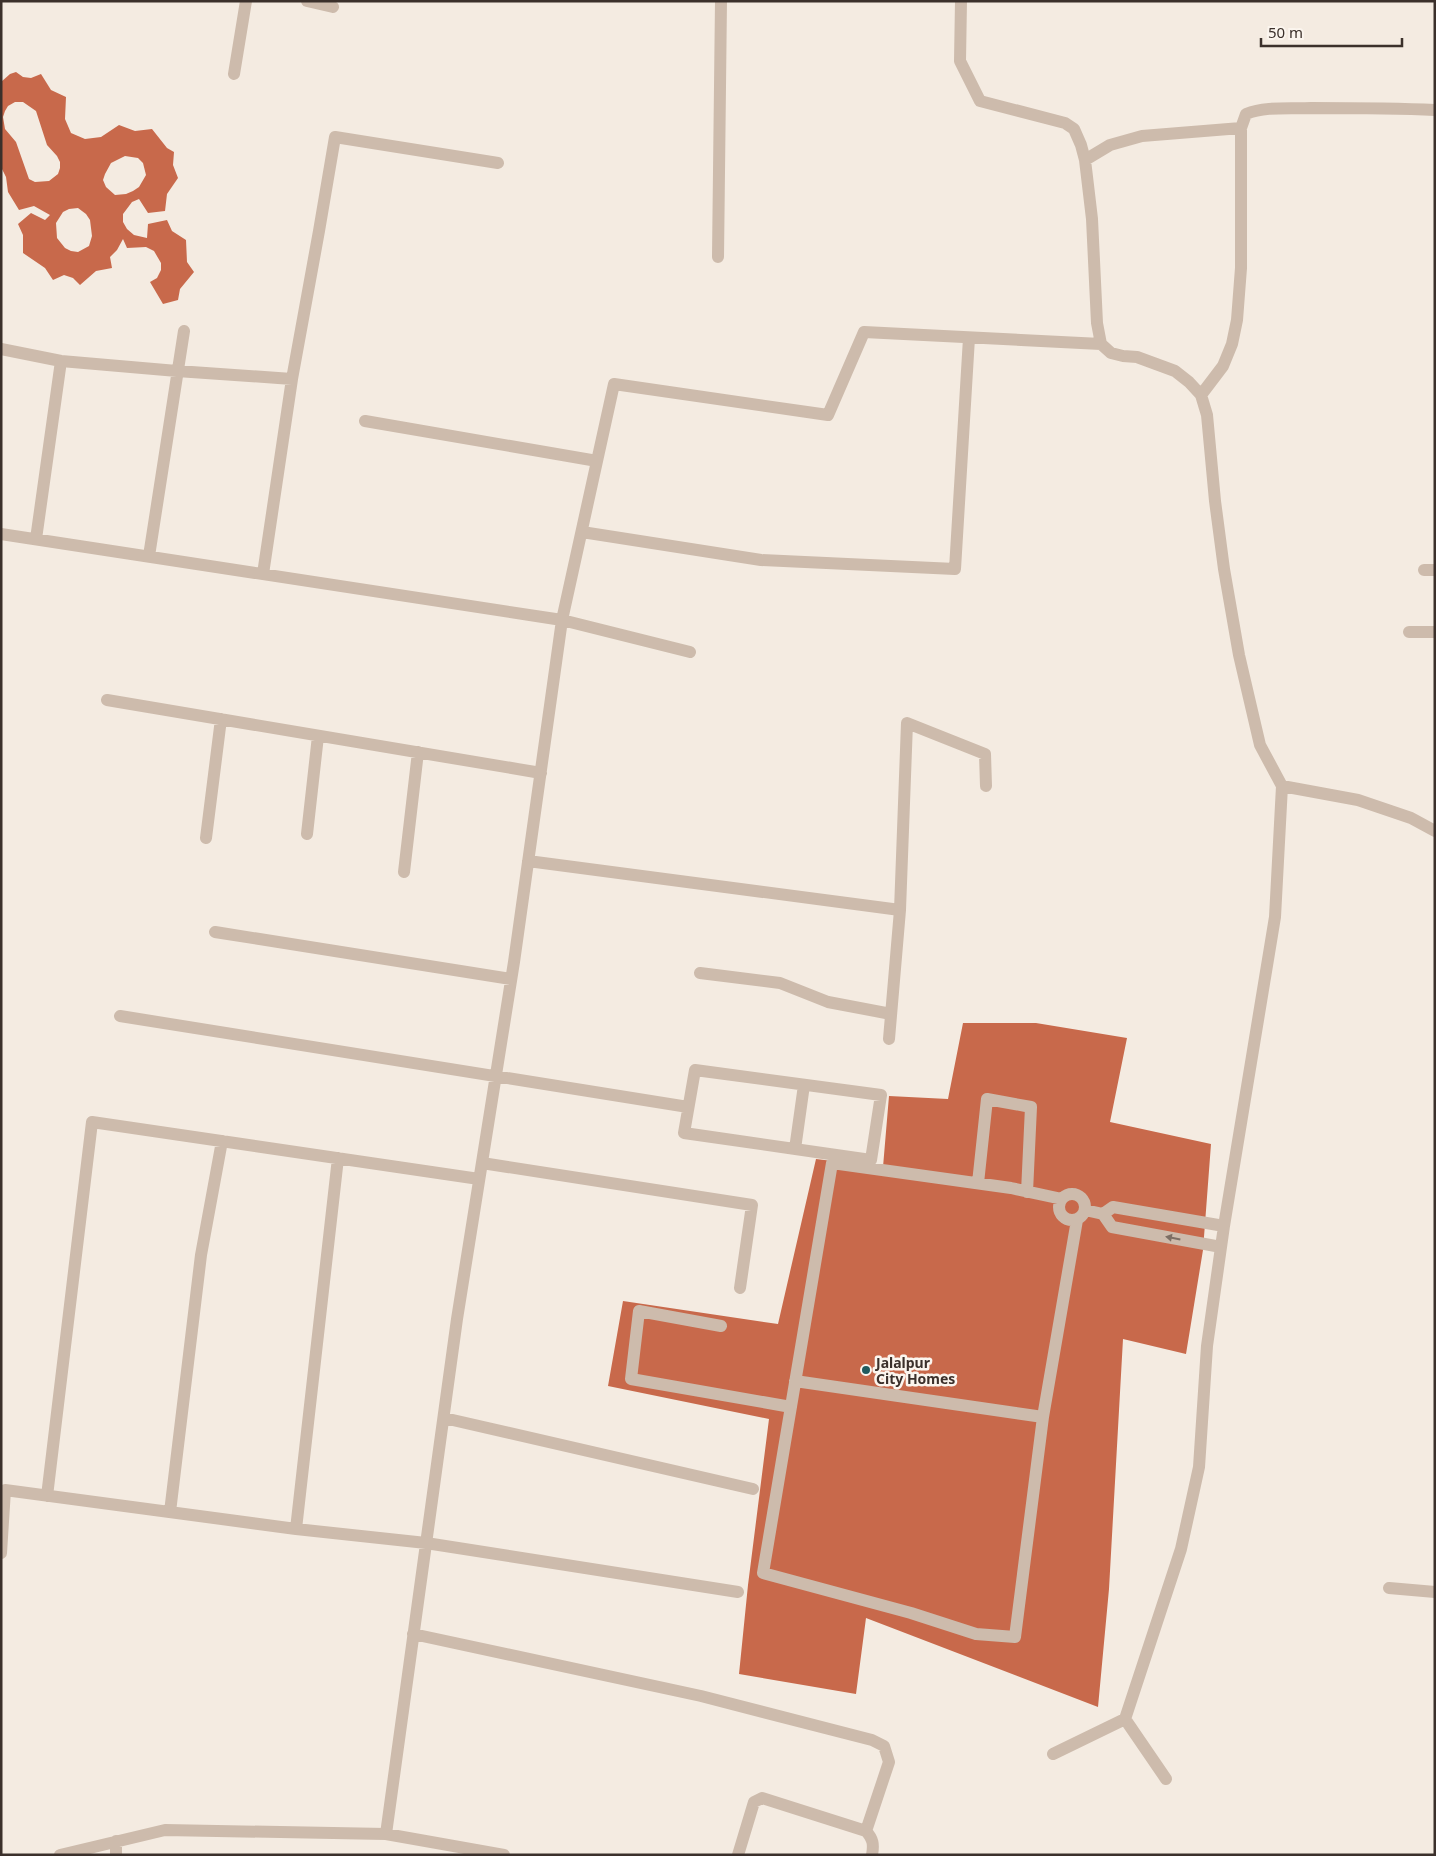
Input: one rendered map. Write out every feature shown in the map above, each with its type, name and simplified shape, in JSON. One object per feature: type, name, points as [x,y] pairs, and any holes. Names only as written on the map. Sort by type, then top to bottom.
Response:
[{"type":"street","points":[[234,74],[246,1]]},
{"type":"street","points":[[307,1],[333,7]]},
{"type":"street","points":[[718,257],[721,1]]},
{"type":"street","points":[[961,1],[960,61],[980,101],[1065,123],[1074,129],[1081,144],[1085,160],[1092,219],[1097,323],[1101,344],[1111,353],[1137,357],[1175,371],[1201,394],[1207,415],[1216,510],[1239,655],[1260,745],[1282,786],[1275,917],[1224,1226],[1207,1346],[1199,1467],[1181,1548],[1125,1719],[1053,1754]]},
{"type":"street","points":[[1201,394],[1223,366],[1232,344],[1237,320],[1242,268],[1241,128],[1246,114],[1258,110],[1378,107],[1435,110]]},
{"type":"street","points":[[1085,160],[1110,146],[1142,136],[1241,128]]},
{"type":"street","points":[[263,574],[292,379],[335,137],[498,163]]},
{"type":"street","points":[[149,556],[184,331]]},
{"type":"street","points":[[386,1834],[444,1418],[511,979],[562,620],[614,384],[828,415],[864,332],[1101,344]]},
{"type":"street","points":[[582,532],[761,560],[955,569],[969,338]]},
{"type":"street","points":[[1,349],[61,361],[292,379]]},
{"type":"street","points":[[36,539],[61,361]]},
{"type":"street","points":[[365,421],[597,461]]},
{"type":"street","points":[[1,534],[562,620],[690,652]]},
{"type":"street","points":[[1409,632],[1435,632]]},
{"type":"street","points":[[107,700],[541,773]]},
{"type":"street","points":[[206,838],[221,719]]},
{"type":"street","points":[[889,1039],[900,910],[907,723],[985,754],[986,786]]},
{"type":"street","points":[[307,834],[318,736]]},
{"type":"street","points":[[404,872],[418,752]]},
{"type":"street","points":[[1282,786],[1358,800],[1411,818],[1435,831]]},
{"type":"street","points":[[528,861],[900,910]]},
{"type":"street","points":[[215,932],[511,979]]},
{"type":"street","points":[[700,973],[780,983],[828,1002],[891,1014]]},
{"type":"street","points":[[120,1016],[688,1107]]},
{"type":"street","points":[[695,1070],[881,1095],[871,1160],[684,1134],[688,1107],[695,1070]]},
{"type":"street","points":[[795,1149],[804,1085]]},
{"type":"street","points":[[978,1183],[987,1098],[1031,1107],[1027,1192]]},
{"type":"street","points":[[47,1496],[92,1122],[480,1179]]},
{"type":"street","points":[[170,1512],[201,1255],[222,1141]]},
{"type":"street","points":[[296,1529],[338,1158]]},
{"type":"street","points":[[482,1163],[752,1205],[740,1288]]},
{"type":"street","points":[[1062,1199],[978,1183],[832,1163],[763,1573],[911,1613],[976,1634],[1014,1637],[1043,1416],[1081,1215],[1084,1201],[1078,1196],[1069,1195],[1062,1199],[1059,1207],[1062,1215],[1069,1220],[1081,1215],[1102,1214],[1113,1208],[1224,1226]]},
{"type":"street","points":[[1102,1214],[1112,1227],[1221,1247]]},
{"type":"street","points":[[720,1326],[639,1311],[631,1379],[791,1407]]},
{"type":"street","points":[[795,1381],[1043,1416]]},
{"type":"street","points":[[444,1418],[752,1489]]},
{"type":"street","points":[[1,1553],[3,1490],[296,1529],[426,1543],[738,1592]]},
{"type":"street","points":[[1389,1588],[1435,1592]]},
{"type":"street","points":[[413,1634],[701,1696],[872,1740],[884,1746],[889,1762],[866,1831]]},
{"type":"street","points":[[1125,1719],[1166,1779]]},
{"type":"street","points":[[738,1855],[754,1802],[762,1798],[866,1831],[872,1838],[874,1845],[872,1855]]},
{"type":"street","points":[[60,1855],[164,1830],[386,1834],[504,1855]]},
{"type":"street","points":[[116,1841],[116,1855]]},
{"type":"building","points":[[16,72],[23,77],[31,78],[41,74],[51,90],[66,97],[65,119],[71,133],[85,139],[101,137],[119,125],[135,131],[152,129],[167,148],[174,152],[173,165],[178,178],[167,194],[165,211],[148,213],[139,199],[132,202],[123,214],[123,222],[134,235],[147,238],[148,224],[167,220],[172,231],[186,240],[187,262],[194,272],[180,289],[178,300],[163,304],[150,282],[157,278],[161,270],[161,263],[154,251],[146,247],[127,248],[123,239],[117,250],[110,257],[112,268],[96,271],[80,285],[73,278],[64,275],[53,280],[45,268],[23,253],[23,235],[18,224],[31,213],[45,220],[50,215],[34,206],[19,210],[8,192],[6,177],[1,167],[1,82],[10,74]],"holes":[[[15,102],[23,102],[36,111],[47,145],[60,162],[58,174],[49,181],[35,182],[29,179],[16,142],[5,129],[3,117],[5,111],[8,106]],[[125,156],[138,158],[143,163],[146,175],[139,187],[133,191],[115,195],[106,187],[103,180],[111,163]],[[78,208],[90,220],[92,236],[89,246],[78,252],[65,248],[57,238],[56,223],[63,212]]]},
{"type":"building","name":"Jalalpur City Homes","points":[[963,1023],[1036,1023],[1127,1038],[1110,1122],[1211,1144],[1203,1250],[1186,1354],[1123,1339],[1109,1589],[1098,1707],[866,1618],[856,1694],[739,1674],[769,1419],[608,1386],[623,1301],[778,1324],[816,1159],[883,1167],[889,1096],[948,1099]]},
{"type":"place","name":"Jalalpur City Homes","points":[[866,1370]]}]
